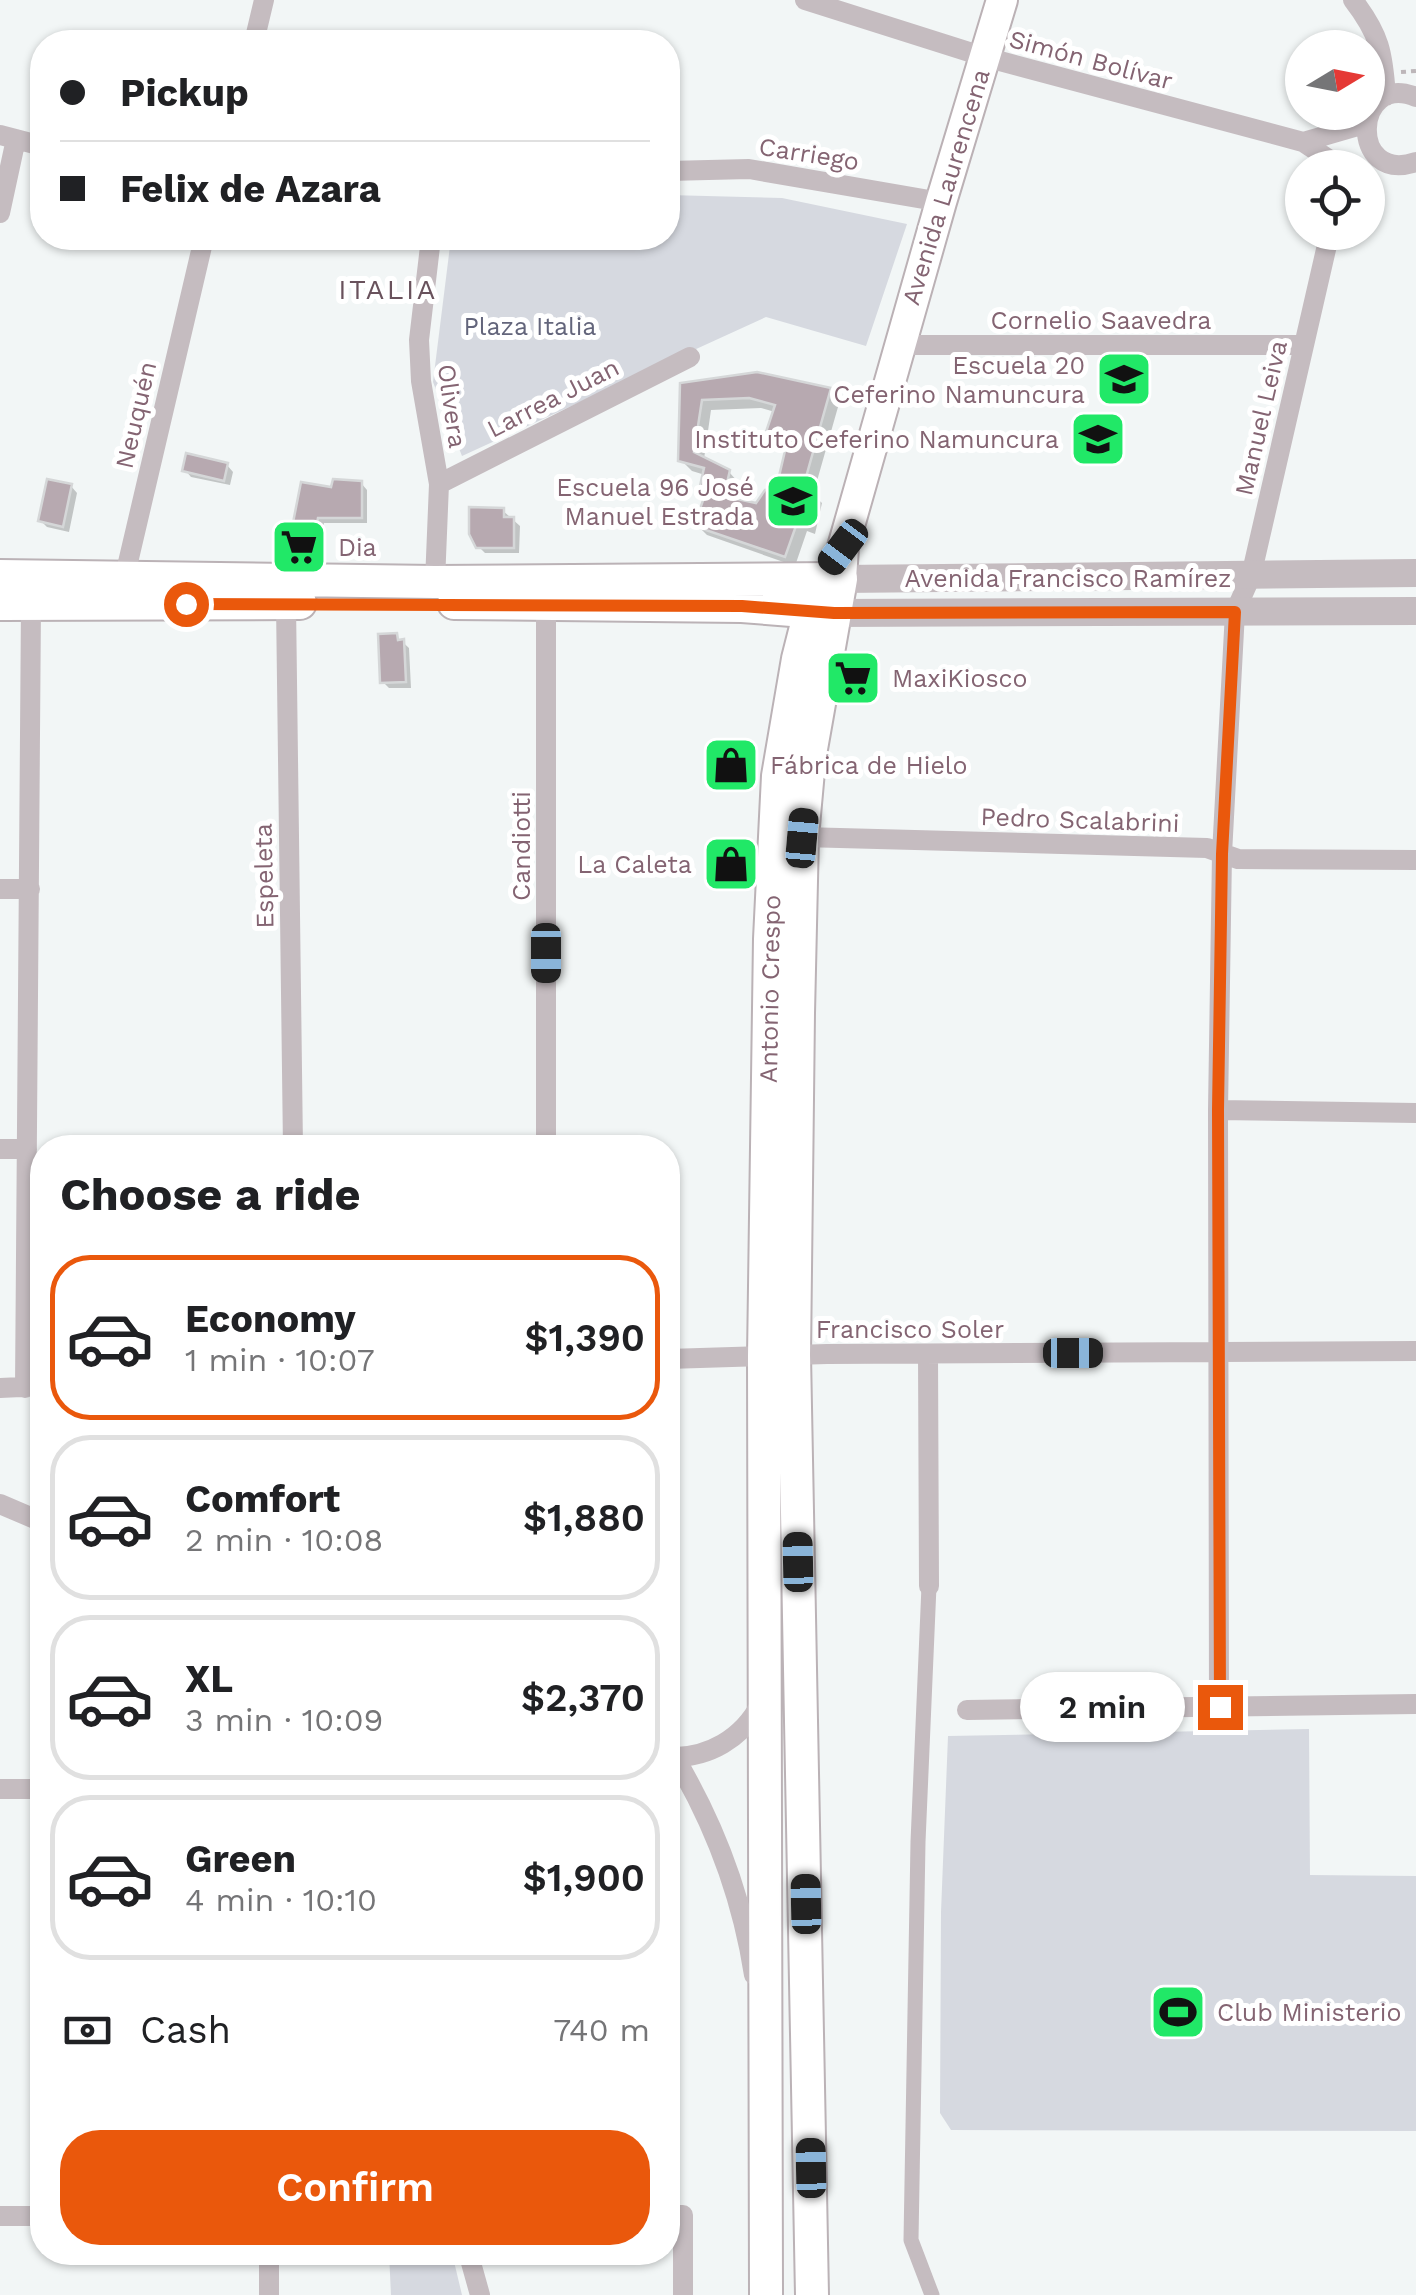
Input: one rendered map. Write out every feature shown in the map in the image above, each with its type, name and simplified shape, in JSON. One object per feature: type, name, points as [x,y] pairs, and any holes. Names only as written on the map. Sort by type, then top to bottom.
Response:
[{"type":"main road","name":"Avenida Laurencena","points":[[829,586],[1002,0]]},
{"type":"main road","name":"Avenida Francisco Ramírez","points":[[0,576],[122,592],[286,603],[742,606],[829,586]]},
{"type":"main road","name":"Avenida Francisco Ramírez","points":[[15,604],[122,592],[435,582],[829,586]]},
{"type":"main road","name":"Antonio Crespo","points":[[779,1355],[802,838],[829,586]]},
{"type":"main road","name":"Antonio Crespo","points":[[779,1355],[773,846],[784,738],[829,586]]},
{"type":"main road","points":[[766,2295],[767,1692],[779,1355]]},
{"type":"main road","points":[[779,1355],[812,2295]]},
{"type":"street","points":[[257,30],[264,0]]},
{"type":"street","name":"Simón Bolívar","points":[[805,0],[985,57],[1303,142]]},
{"type":"street","points":[[1353,0],[1383,48],[1386,96],[1416,96]]},
{"type":"street","points":[[1303,142],[1345,130]]},
{"type":"street","points":[[0,212],[8,137]]},
{"type":"street","points":[[1303,142],[1315,150]]},
{"type":"street","points":[[1385,160],[1396,165],[1416,162]]},
{"type":"street","name":"Carriego","points":[[680,171],[763,170],[941,202]]},
{"type":"street","name":"Neuquén","points":[[122,592],[201,250]]},
{"type":"street","name":"Olivera","points":[[430,250],[419,340],[421,381],[439,484],[435,582]]},
{"type":"street","name":"Manuel Leiva","points":[[1235,612],[1251,576],[1326,250]]},
{"type":"street","name":"Cornelio Saavedra","points":[[899,345],[1303,345]]},
{"type":"street","name":"Larrea Juan","points":[[439,484],[690,357]]},
{"type":"street","name":"Avenida Francisco Ramírez","points":[[829,586],[1416,572]]},
{"type":"street","name":"Avenida Francisco Ramírez","points":[[829,586],[1235,612],[1416,612]]},
{"type":"street","name":"Espeleta","points":[[286,603],[293,1135]]},
{"type":"street","points":[[15,604],[30,889],[30,1251]]},
{"type":"street","name":"Candiotti","points":[[546,604],[546,1135]]},
{"type":"street","points":[[1220,1707],[1218,1110],[1222,854],[1235,612]]},
{"type":"street","name":"Pedro Scalabrini","points":[[802,838],[1207,848],[1238,859],[1416,860]]},
{"type":"street","points":[[0,889],[30,889]]},
{"type":"street","points":[[1218,1110],[1416,1113]]},
{"type":"street","points":[[0,1149],[27,1149]]},
{"type":"street","name":"Francisco Soler","points":[[680,1359],[1416,1351]]},
{"type":"street","points":[[928,1354],[929,1586],[918,1842],[911,2240],[932,2295]]},
{"type":"street","points":[[0,1388],[30,1387]]},
{"type":"street","points":[[0,1504],[30,1517]]},
{"type":"street","points":[[680,1757],[704,1753],[732,1740],[753,1718],[767,1692]]},
{"type":"street","points":[[968,1710],[1416,1704]]},
{"type":"street","points":[[680,1771],[704,1806],[724,1857],[752,1964],[766,2058]]},
{"type":"street","points":[[0,1788],[30,1789]]},
{"type":"street","points":[[0,2216],[30,2216]]},
{"type":"street","points":[[269,2265],[269,2295]]},
{"type":"street","points":[[472,2265],[480,2295]]},
{"type":"street","points":[[680,2265],[683,2295]]},
{"type":"green space","name":"Plaza Italia","points":[[680,195],[782,198],[907,224],[866,346],[766,317],[462,456],[433,382],[450,250],[680,250]]},
{"type":"green space","name":"Club Ministerio","points":[[1309,1729],[1310,1875],[1416,1876],[1416,2131],[951,2130],[940,2113],[941,1912],[948,1736]]},
{"type":"green space","points":[[390,2265],[455,2265],[462,2295],[391,2295]]},
{"type":"building","points":[[757,372],[831,388],[803,488],[813,491],[805,525],[797,523],[785,557],[694,526],[707,489],[700,486],[704,468],[678,461],[680,383]],"holes":[[[749,398],[775,405],[766,432],[788,438],[776,489],[765,490],[756,503],[724,496],[730,470],[694,452],[702,400]]]},
{"type":"building","points":[[186,453],[228,463],[224,481],[182,471]]},
{"type":"building","points":[[47,479],[72,484],[63,527],[38,521]]},
{"type":"building","points":[[333,479],[362,481],[362,518],[318,518],[312,548],[289,543],[301,482],[331,487]]},
{"type":"building","points":[[469,507],[504,508],[504,517],[514,517],[514,548],[476,548],[469,534]]},
{"type":"building","points":[[397,633],[398,640],[404,639],[406,682],[380,683],[378,634]]},
{"type":"place","name":"Escuela 20 Ceferino Namuncura","points":[[1124,379]]},
{"type":"place","name":"Instituto Ceferino Namuncura","points":[[1098,439]]},
{"type":"place","name":"Escuela 96 José Manuel Estrada","points":[[793,501]]},
{"type":"place","name":"Dia","points":[[299,547]]},
{"type":"place","name":"MaxiKiosco","points":[[853,678]]},
{"type":"place","name":"Fábrica de Hielo","points":[[731,765]]},
{"type":"place","name":"La Caleta","points":[[731,864]]},
{"type":"place","name":"Club Ministerio","points":[[1178,2012]]},
{"type":"district","name":"ITALIA","points":[[388,289]]},
{"type":"route","points":[[186,604],[742,606],[834,613],[1235,612],[1222,854],[1218,1110],[1220,1707]]}]
